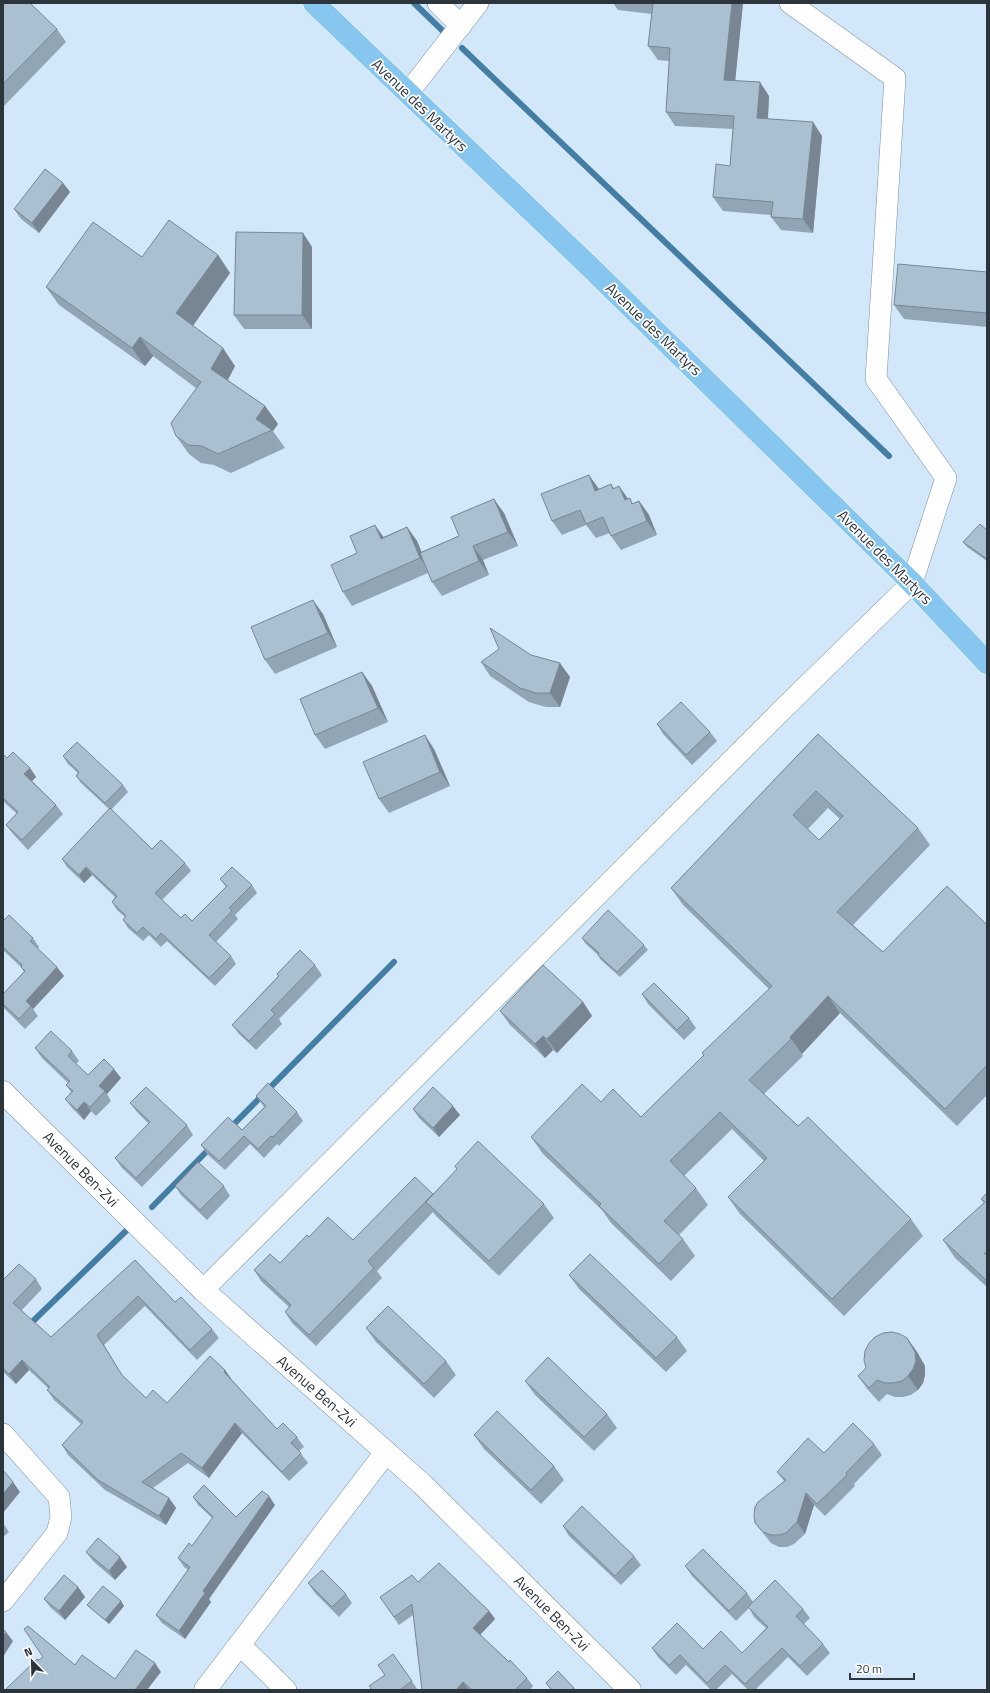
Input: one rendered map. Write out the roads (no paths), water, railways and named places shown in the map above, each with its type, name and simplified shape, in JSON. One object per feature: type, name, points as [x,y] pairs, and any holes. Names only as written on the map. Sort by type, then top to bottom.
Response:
[{"type":"main road","name":"Avenue des Martyrs","points":[[314,3],[589,266],[912,582],[987,663]]},
{"type":"street","points":[[438,3],[461,26]]},
{"type":"street","points":[[408,93],[478,3]]},
{"type":"street","points":[[203,1290],[912,582],[946,478],[876,380],[896,78],[790,3]]},
{"type":"street","name":"Avenue Ben-Zvi","points":[[3,1092],[203,1290],[422,1484],[630,1690]]},
{"type":"street","points":[[3,1434],[59,1497],[61,1516],[57,1533],[3,1601]]},
{"type":"street","points":[[205,1690],[386,1452]]},
{"type":"street","points":[[239,1644],[286,1690]]},
{"type":"waterway","points":[[414,3],[447,35]]},
{"type":"waterway","points":[[462,48],[889,456]]},
{"type":"waterway","points":[[229,1129],[394,962]]},
{"type":"waterway","points":[[152,1207],[211,1147]]},
{"type":"waterway","points":[[28,1326],[130,1227]]}]
